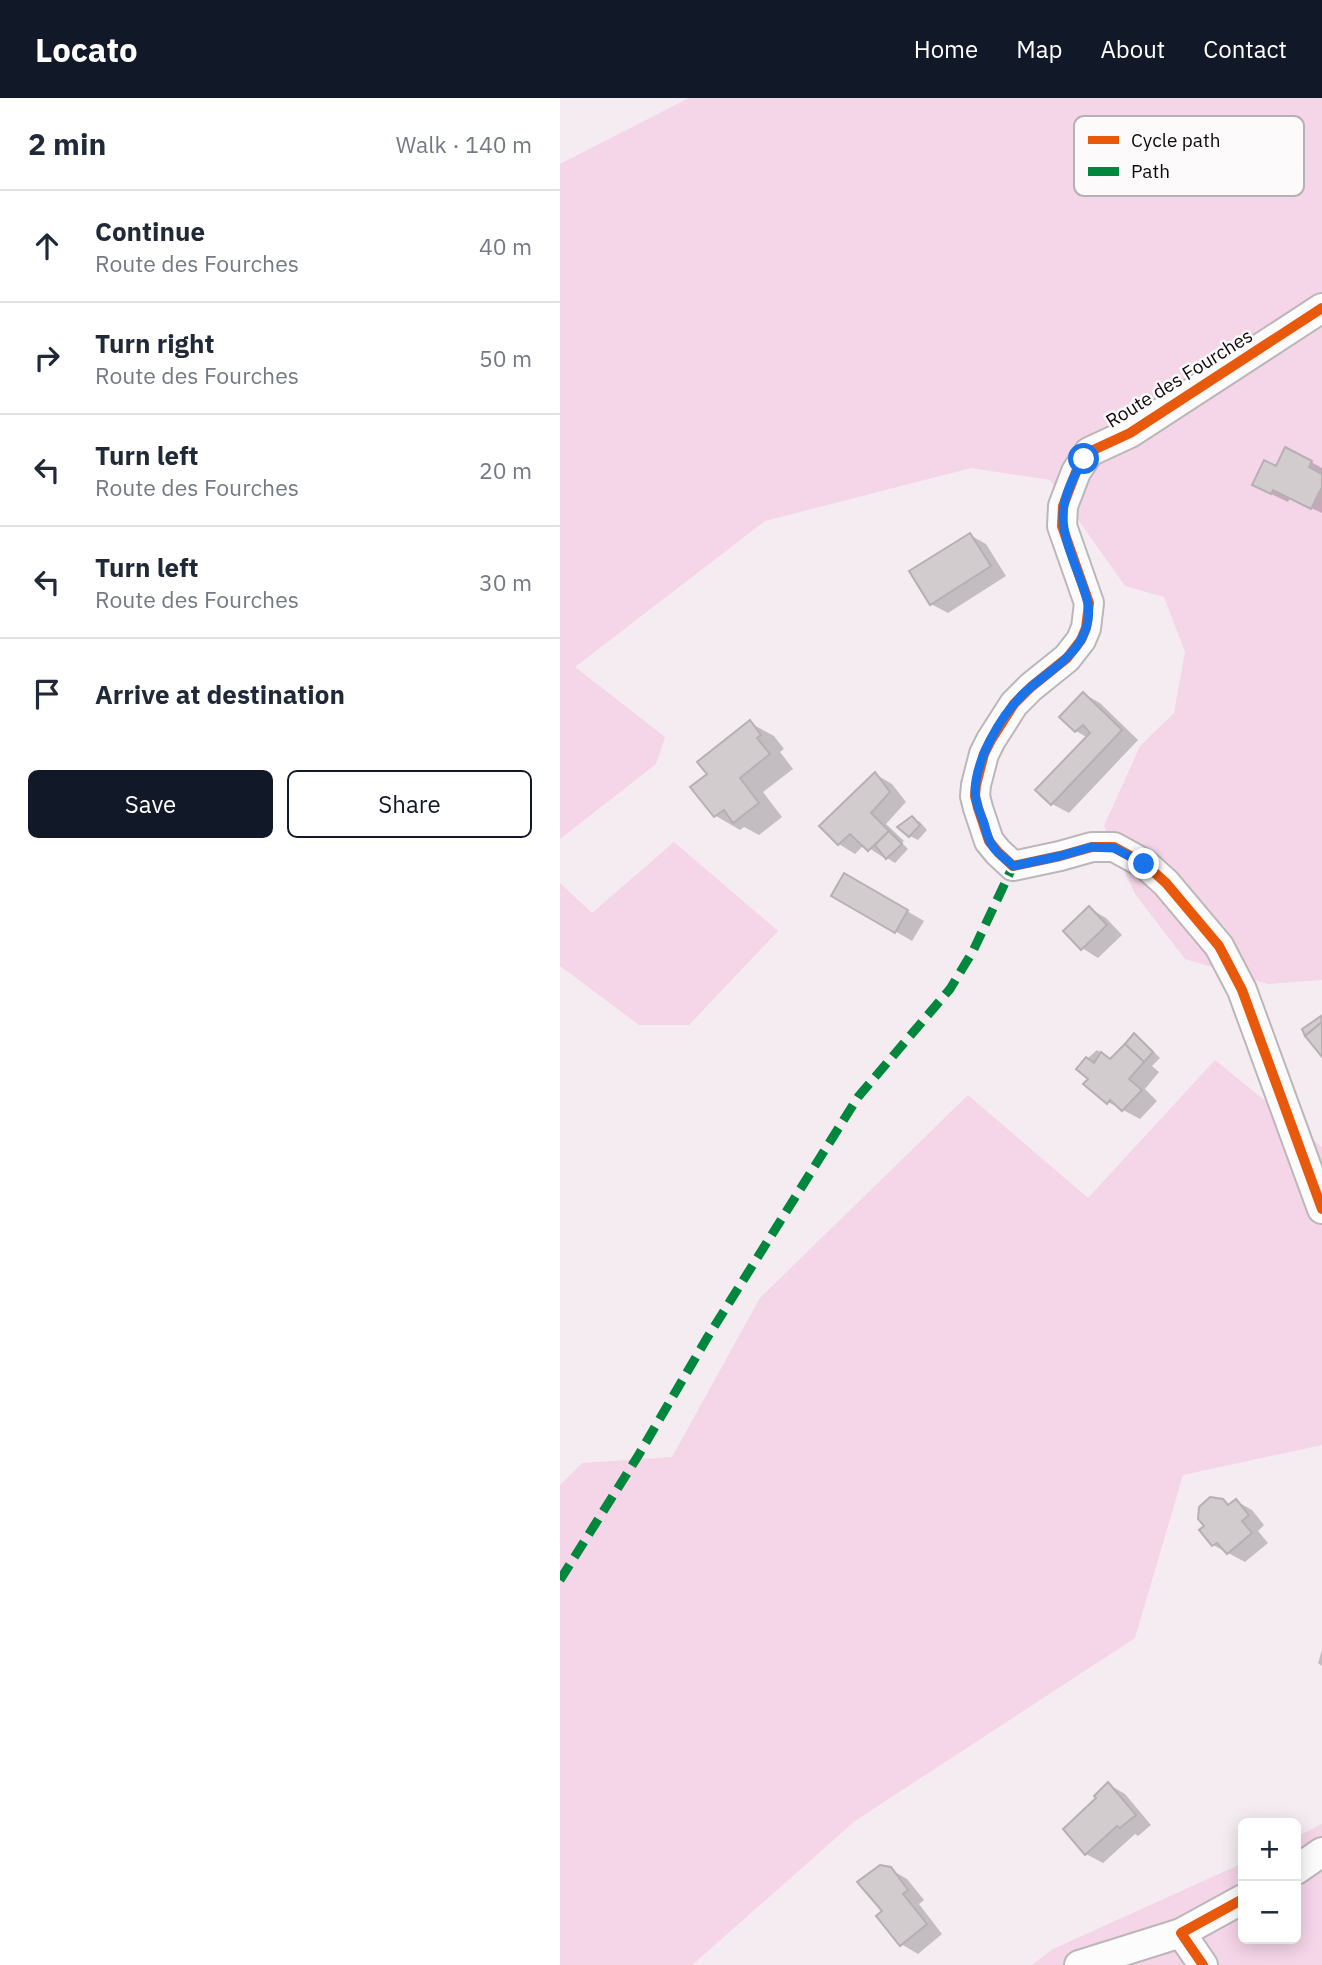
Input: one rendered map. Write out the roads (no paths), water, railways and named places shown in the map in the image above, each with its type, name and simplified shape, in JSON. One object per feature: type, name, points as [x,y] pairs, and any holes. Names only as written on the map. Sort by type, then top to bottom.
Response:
[{"type":"street","name":"Route des Fourches","points":[[1322,308],[1130,433],[1090,452],[1084,459],[1063,506],[1062,526],[1089,603],[1087,628],[1067,658],[1022,695],[999,725],[977,774],[975,796],[989,841],[1013,866],[1091,847],[1114,848],[1144,864],[1175,893],[1219,946],[1242,990],[1322,1209]]},
{"type":"street","points":[[1301,1867],[1322,1852]]},
{"type":"street","points":[[1079,1965],[1181,1933],[1238,1902]]},
{"type":"street","points":[[1181,1933],[1202,1965]]}]
